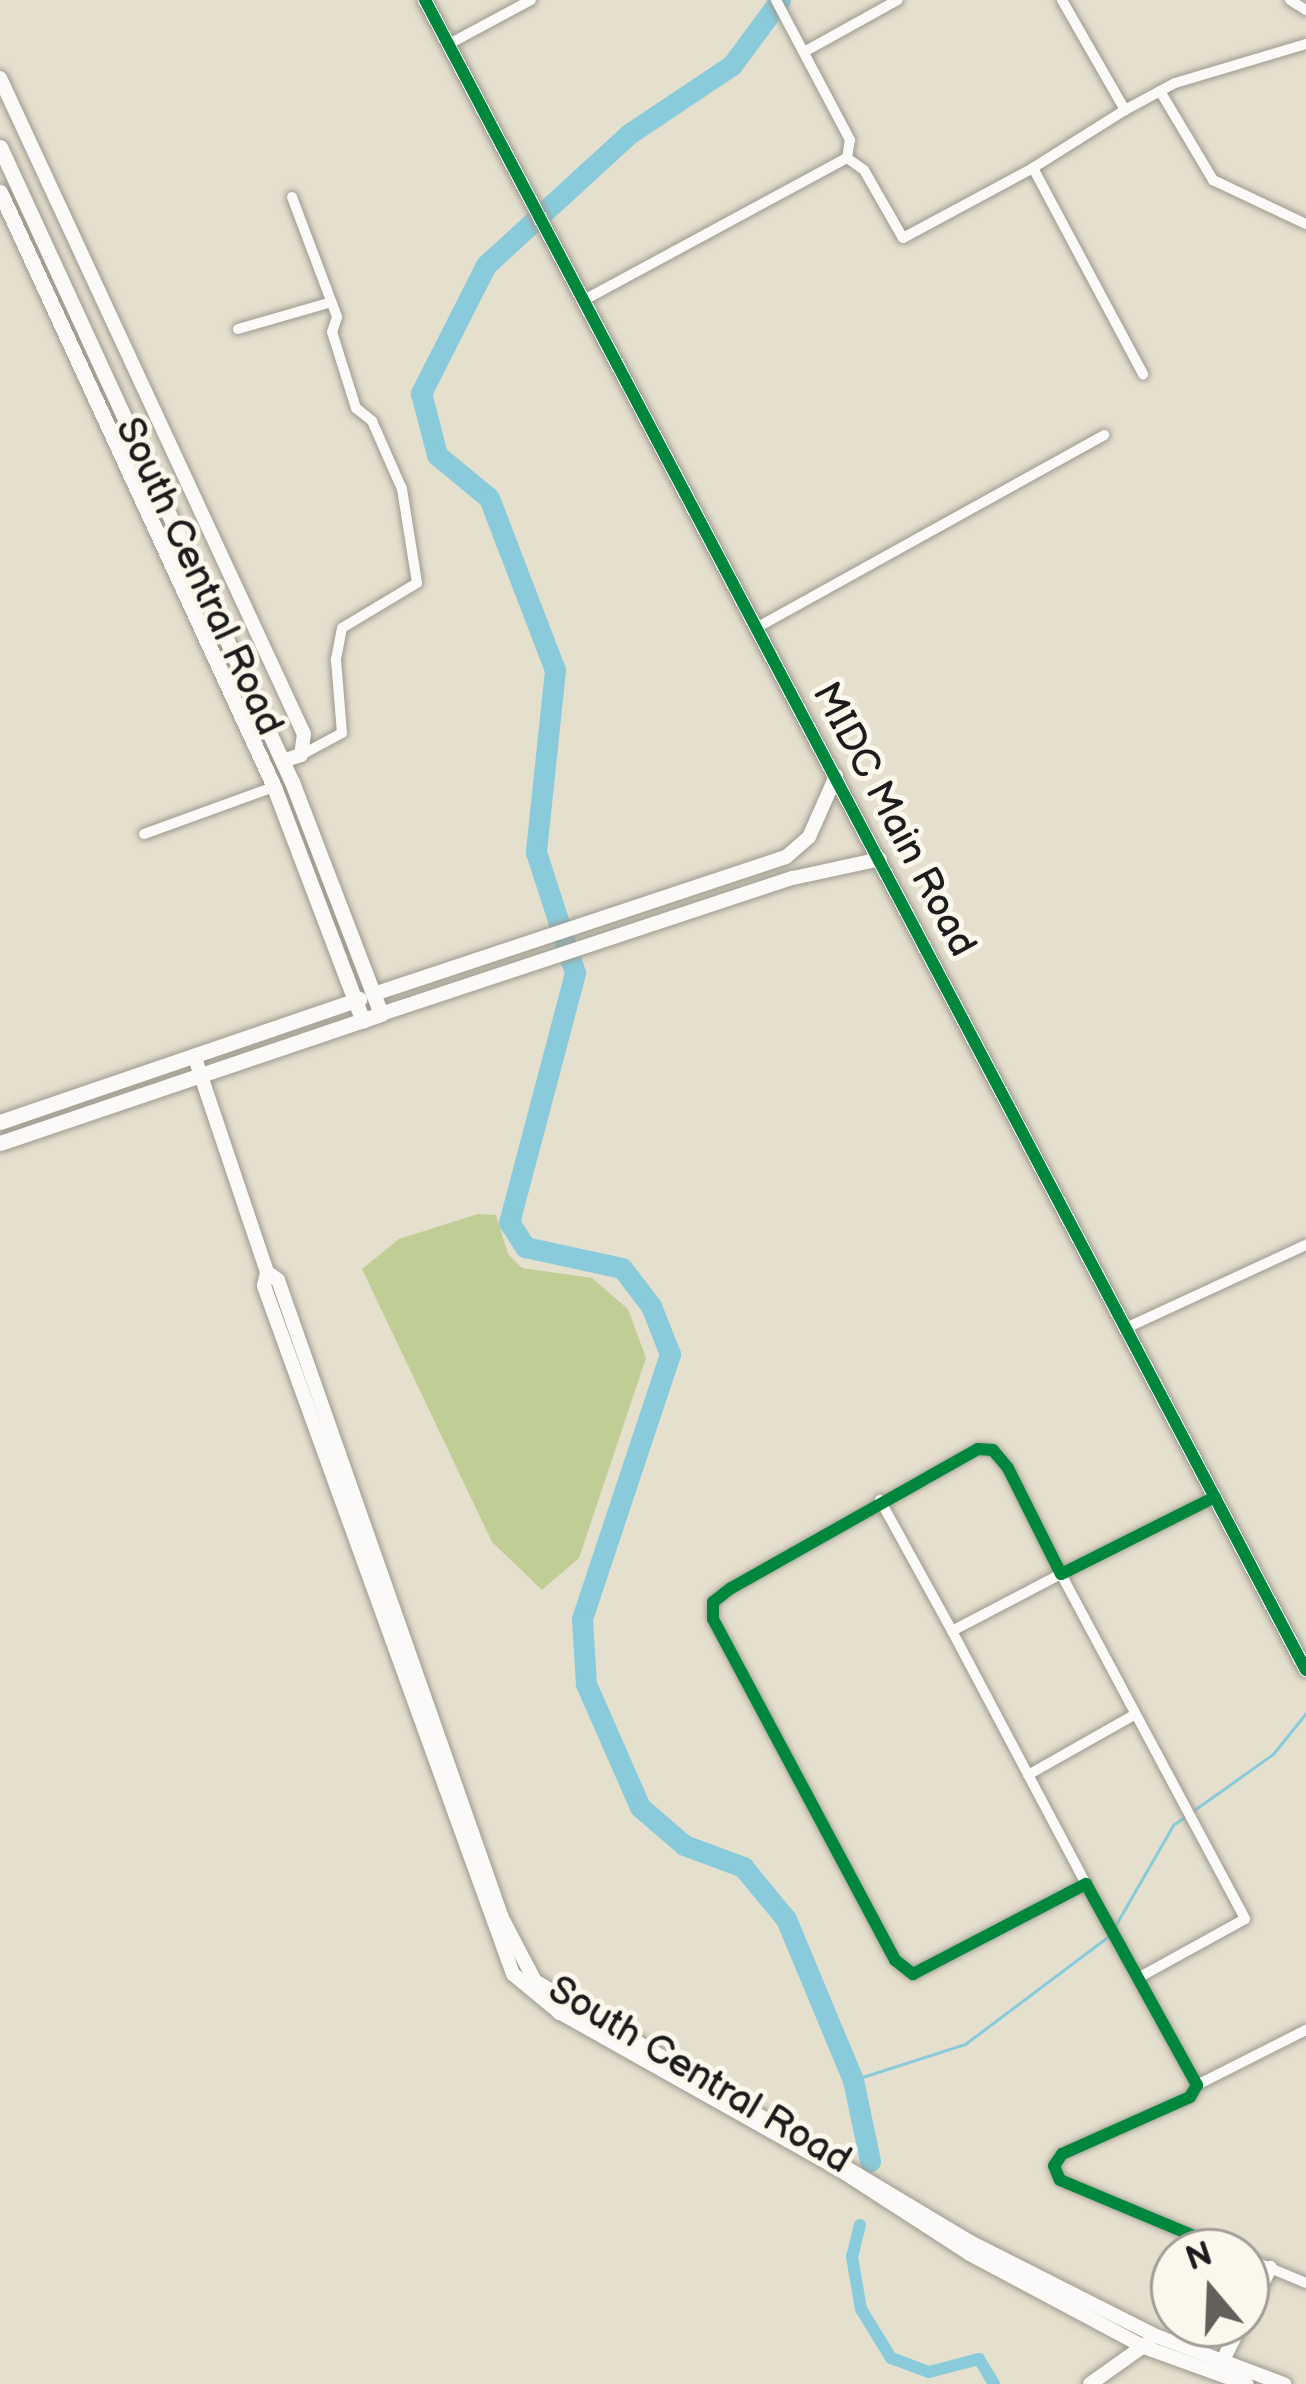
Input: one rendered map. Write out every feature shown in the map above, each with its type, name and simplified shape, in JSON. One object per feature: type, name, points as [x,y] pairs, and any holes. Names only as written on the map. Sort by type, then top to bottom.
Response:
[{"type":"main road","name":"South Central Road","points":[[0,147],[283,761],[381,1014]]},
{"type":"main road","name":"South Central Road","points":[[0,192],[274,787],[363,1021]]},
{"type":"main road","points":[[62,326],[79,319]]},
{"type":"main road","name":"MIDC Main Road","points":[[0,1122],[374,994]]},
{"type":"main road","name":"MIDC Main Road","points":[[0,1142],[381,1014]]},
{"type":"street","name":"MIDC Main Road","points":[[424,0],[586,299],[1306,1670]]},
{"type":"street","points":[[449,44],[531,0]]},
{"type":"street","points":[[776,0],[850,140],[847,158]]},
{"type":"street","points":[[804,52],[898,0]]},
{"type":"street","points":[[1062,0],[1125,110]]},
{"type":"street","points":[[1290,0],[1306,10]]},
{"type":"street","points":[[847,158],[864,170],[903,238],[1033,168],[1160,91],[1306,44]]},
{"type":"street","points":[[0,78],[304,734],[301,755]]},
{"type":"street","points":[[1160,91],[1213,180],[1306,224]]},
{"type":"street","points":[[586,299],[847,158]]},
{"type":"street","points":[[1033,168],[1143,374]]},
{"type":"street","points":[[283,761],[342,733],[336,660],[342,628],[417,583],[402,489],[372,421],[356,407],[292,197]]},
{"type":"street","points":[[238,329],[328,303]]},
{"type":"street","points":[[758,627],[1104,435]]},
{"type":"street","name":"MIDC Main Road","points":[[374,994],[800,849],[836,776]]},
{"type":"street","points":[[144,834],[274,787]]},
{"type":"street","name":"MIDC Main Road","points":[[381,1014],[793,878],[880,859]]},
{"type":"street","name":"South Central Road","points":[[195,1058],[267,1272],[264,1286],[513,1974],[837,2168],[970,2254],[1150,2342]]},
{"type":"street","points":[[1126,1328],[1306,1245]]},
{"type":"street","points":[[1086,1884],[914,1974],[895,1960],[713,1618],[713,1602],[880,1500],[978,1449],[993,1450],[1245,1919],[1138,1978]]},
{"type":"street","points":[[952,1631],[1215,1497]]},
{"type":"street","points":[[880,1500],[1197,2085]]},
{"type":"street","points":[[1028,1775],[1134,1715]]},
{"type":"street","points":[[1175,2228],[1060,2180],[1054,2166],[1062,2154],[1190,2097],[1197,2085],[1306,2030]]},
{"type":"street","points":[[1270,2268],[1306,2283]]},
{"type":"street","points":[[1090,2384],[1150,2342]]},
{"type":"street","name":"South Central Road","points":[[1164,2348],[1247,2384]]},
{"type":"street","name":"South Central Road","points":[[1172,2348],[1284,2384]]},
{"type":"street","points":[[1222,2362],[1229,2348]]},
{"type":"green space","points":[[478,1214],[496,1215],[508,1254],[522,1268],[592,1278],[628,1309],[646,1358],[579,1558],[542,1590],[492,1542],[362,1269],[399,1239]]},
{"type":"waterway","points":[[780,0],[732,65],[629,134],[486,265],[421,393],[437,455],[489,498],[555,670],[536,852],[575,973],[509,1222],[525,1247],[622,1268],[651,1306],[670,1354],[582,1619],[586,1684],[640,1807],[684,1845],[743,1867],[786,1919],[853,2080],[870,2161]]},
{"type":"waterway","points":[[1115,1926],[1173,1825],[1273,1754],[1306,1713]]},
{"type":"waterway","points":[[853,2080],[965,2044],[1110,1935]]},
{"type":"waterway","points":[[860,2225],[852,2257],[861,2309],[891,2358],[929,2372],[979,2359],[994,2384]]},
{"type":"cycle path","points":[[425,0],[1306,1670]]},
{"type":"cycle path","points":[[1175,2228],[1060,2180],[1054,2166],[1062,2154],[1190,2097],[1197,2085],[1086,1884],[913,1974],[895,1960],[713,1619],[713,1602],[978,1449],[993,1450],[1008,1468],[1061,1574],[1215,1497]]}]
